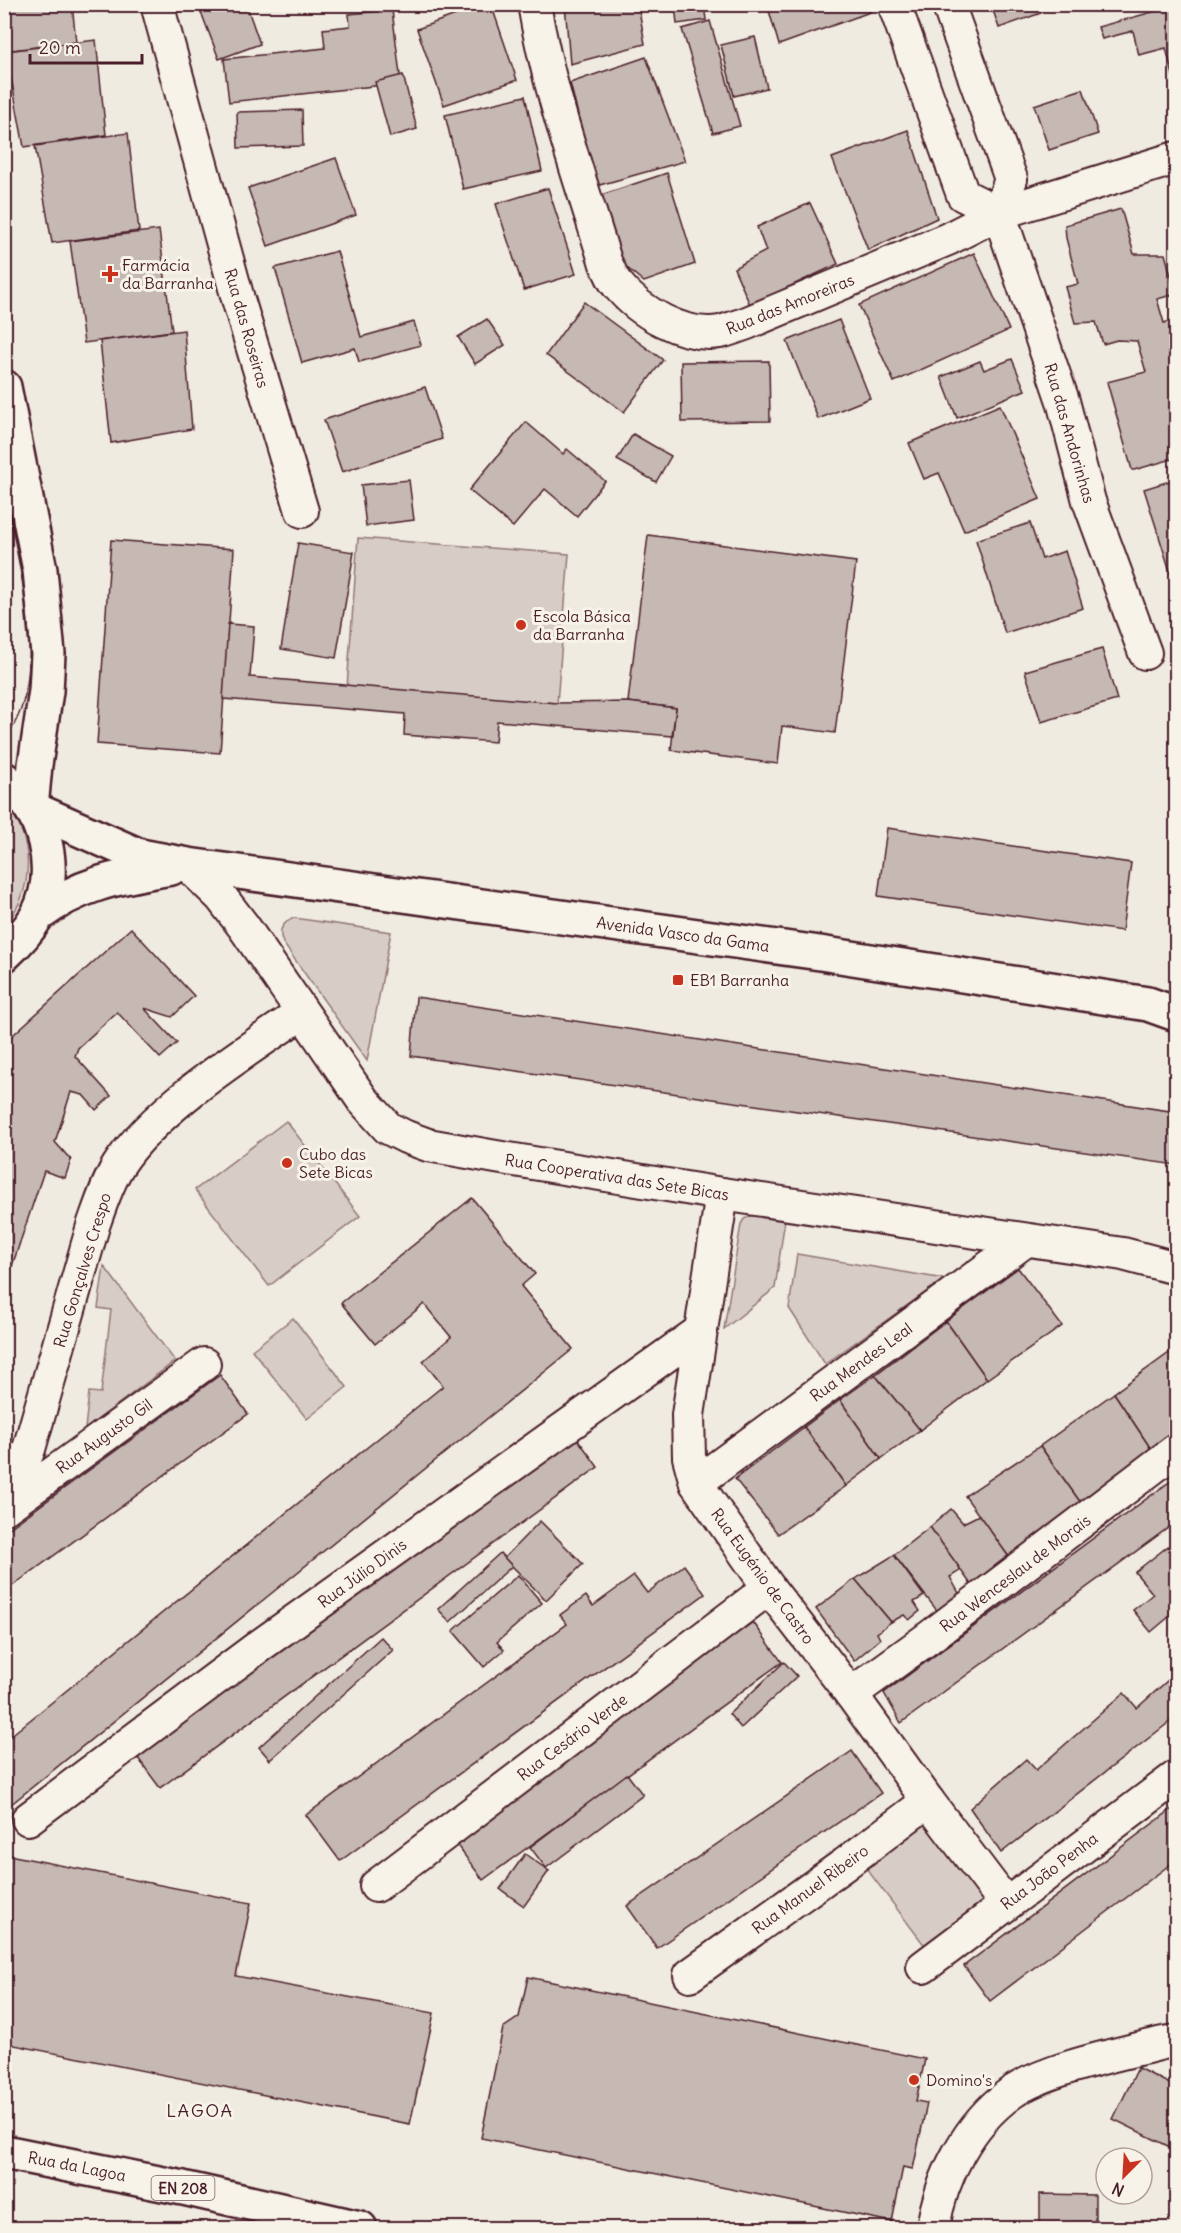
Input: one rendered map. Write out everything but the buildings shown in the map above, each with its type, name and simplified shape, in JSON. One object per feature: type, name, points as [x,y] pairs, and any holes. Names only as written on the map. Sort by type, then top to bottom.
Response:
[{"type":"main road","points":[[4,387],[40,570],[48,654],[46,691],[31,808]]},
{"type":"main road","points":[[4,780],[31,808],[44,836],[48,863],[46,889],[38,915],[23,937],[4,955]]},
{"type":"main road","name":"Avenida Vasco da Gama","points":[[31,808],[140,856],[188,865],[820,953],[1148,1004],[1176,1014]]},
{"type":"main road","name":"Avenida Vasco da Gama","points":[[38,915],[74,892],[101,881],[188,865]]},
{"type":"main road","name":"Rua da Lagoa","points":[[4,2151],[183,2188],[360,2229]]},
{"type":"street","name":"Rua das Roseiras","points":[[157,4],[235,288],[302,511]]},
{"type":"street","name":"Rua das Amoreiras","points":[[534,4],[540,38],[559,111],[606,264],[615,283],[635,304],[662,320],[689,331],[719,332],[788,307],[948,239],[999,213],[1176,158]]},
{"type":"street","points":[[894,4],[963,195],[999,213],[1011,179],[948,4]]},
{"type":"street","name":"Rua das Andorinhas","points":[[999,213],[1063,401],[1089,501],[1146,653]]},
{"type":"street","name":"Rua Cooperativa das Sete Bicas","points":[[188,865],[221,897],[244,927],[362,1099],[388,1128],[406,1137],[428,1145],[722,1194],[1123,1254],[1176,1268]]},
{"type":"street","name":"Rua Gonçalves Crespo","points":[[4,1499],[18,1477],[29,1449],[93,1226],[118,1166],[145,1134],[177,1104],[221,1069],[302,1013]]},
{"type":"street","name":"Rua Eugénio de Castro","points":[[722,1194],[688,1415],[689,1457],[696,1483],[769,1588],[851,1694],[1006,1904]]},
{"type":"street","name":"Rua Mendes Leal","points":[[696,1483],[1026,1240]]},
{"type":"street","name":"Rua Júlio Dinis","points":[[28,1818],[258,1647],[699,1332]]},
{"type":"street","name":"Rua Augusto Gil","points":[[4,1508],[204,1364]]},
{"type":"street","name":"Rua Wenceslau de Morais","points":[[851,1694],[1176,1450]]},
{"type":"street","name":"Rua Cesário Verde","points":[[376,1886],[769,1588]]},
{"type":"street","name":"Rua João Penha","points":[[923,1967],[1176,1777]]},
{"type":"street","name":"Rua Manuel Ribeiro","points":[[690,1975],[845,1864],[928,1801]]},
{"type":"street","points":[[933,2229],[942,2189],[955,2159],[971,2134],[1012,2093],[1041,2078],[1077,2066],[1163,2043],[1176,2042]]},
{"type":"shaded area","points":[[358,538],[569,554],[557,703],[347,687]]},
{"type":"shaded area","points":[[5,805],[15,817],[22,832],[28,864],[22,897],[5,924]]},
{"type":"shaded area","points":[[294,918],[391,932],[367,1061],[283,943],[282,928],[286,922]]},
{"type":"shaded area","points":[[286,1121],[360,1216],[269,1286],[195,1190]]},
{"type":"shaded area","points":[[753,1215],[785,1219],[775,1288],[724,1329],[741,1224],[744,1219]]},
{"type":"shaded area","points":[[797,1254],[944,1279],[825,1364],[789,1308]]},
{"type":"shaded area","points":[[104,1266],[175,1361],[85,1429],[89,1392],[101,1393],[111,1310],[98,1308]]},
{"type":"shaded area","points":[[293,1318],[347,1387],[307,1419],[252,1350]]},
{"type":"shaded area","points":[[926,1823],[985,1901],[925,1946],[866,1868]]},
{"type":"tram line","points":[[4,489],[25,599],[29,658],[27,685],[21,709],[4,742]]},
{"type":"tram line","points":[[4,601],[6,658],[4,678]]},
{"type":"place","name":"Farmácia da Barranha","points":[[110,274]]},
{"type":"place","name":"Escola Básica da Barranha","points":[[521,625]]},
{"type":"place","name":"EB1 Barranha","points":[[678,980]]},
{"type":"place","name":"Cubo das Sete Bicas","points":[[287,1163]]},
{"type":"place","name":"Domino's","points":[[914,2080]]},
{"type":"district","name":"LAGOA","points":[[200,2110]]}]
